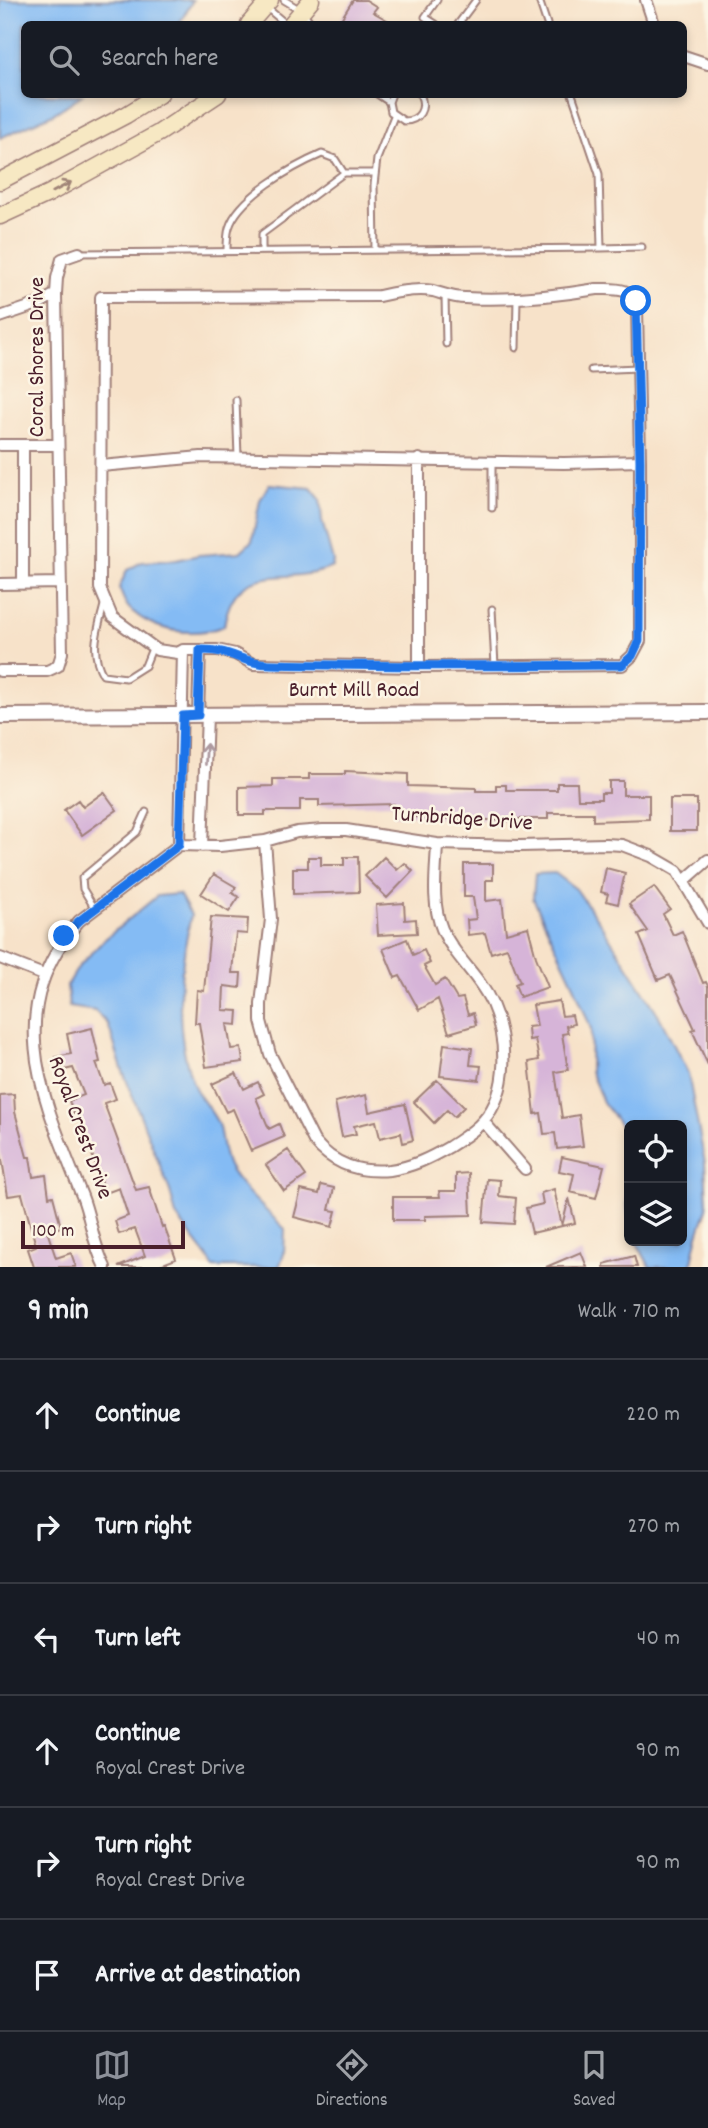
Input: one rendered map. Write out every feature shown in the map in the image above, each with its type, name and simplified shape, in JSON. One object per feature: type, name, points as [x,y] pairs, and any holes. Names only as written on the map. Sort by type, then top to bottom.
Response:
[{"type":"main road","points":[[252,21],[267,3]]},
{"type":"main road","points":[[291,21],[306,6]]},
{"type":"main road","points":[[0,181],[127,115],[154,98]]},
{"type":"main road","points":[[0,216],[50,193],[136,146],[212,98]]},
{"type":"street","points":[[646,0],[653,21]]},
{"type":"street","points":[[687,56],[708,64]]},
{"type":"street","name":"Coral Shores Drive","points":[[0,671],[47,671],[58,666],[62,653],[56,294],[62,259],[79,253]]},
{"type":"street","points":[[597,289],[627,291],[633,295],[637,308],[639,641],[632,656],[622,665],[419,667],[253,664],[235,654],[217,649],[183,650],[178,653],[157,650],[112,617],[100,588],[101,297],[379,296],[408,291],[432,291],[445,296],[465,298],[517,298],[570,295],[597,289]]},
{"type":"street","points":[[0,317],[56,294]]},
{"type":"street","points":[[0,445],[58,445]]},
{"type":"street","points":[[23,446],[23,583]]},
{"type":"street","points":[[101,466],[201,457],[492,462],[640,461]]},
{"type":"street","points":[[419,459],[419,667]]},
{"type":"street","points":[[0,584],[61,583]]},
{"type":"street","points":[[179,845],[183,650]]},
{"type":"street","points":[[200,650],[204,779],[202,846]]},
{"type":"street","name":"Burnt Mill Road","points":[[0,716],[708,712]]},
{"type":"street","points":[[181,779],[204,779]]},
{"type":"street","points":[[181,813],[203,813]]},
{"type":"street","name":"Turnbridge Drive","points":[[179,845],[265,841],[297,832],[324,830],[346,830],[438,844],[622,845],[651,856],[677,871],[708,923]]},
{"type":"street","points":[[265,841],[271,919],[261,1021],[270,1054],[314,1141],[333,1160],[361,1170],[399,1169],[432,1157],[470,1134],[483,1121],[498,1095],[503,1061],[502,1042],[493,1005],[484,988],[456,953],[442,927],[435,894],[438,844]]},
{"type":"street","name":"Royal Crest Drive","points":[[105,1267],[83,1199],[53,1128],[32,1063],[28,1023],[31,1003],[41,974],[64,936],[179,845]]},
{"type":"street","points":[[684,881],[708,860]]},
{"type":"street","points":[[0,958],[41,974]]},
{"type":"street","points":[[483,1121],[525,1169]]},
{"type":"lane","points":[[284,0],[306,6]]},
{"type":"lane","points":[[431,21],[425,17],[437,0]]},
{"type":"lane","points":[[460,21],[476,0]]},
{"type":"lane","points":[[539,0],[546,21]]},
{"type":"lane","points":[[267,3],[285,21]]},
{"type":"lane","points":[[375,250],[375,173],[377,159],[394,116],[389,102],[383,98]]},
{"type":"lane","points":[[389,102],[390,98]]},
{"type":"lane","points":[[394,116],[404,121],[415,119],[423,105],[421,98]]},
{"type":"lane","points":[[573,98],[599,174],[601,248]]},
{"type":"lane","points":[[227,250],[229,228],[239,210],[277,179],[322,154],[335,159],[344,173]]},
{"type":"lane","points":[[262,250],[262,234],[344,173],[375,173]]},
{"type":"lane","name":"Coral Shores Drive","points":[[79,253],[642,247]]},
{"type":"lane","points":[[445,296],[446,344]]},
{"type":"lane","points":[[516,348],[517,298]]},
{"type":"lane","points":[[591,370],[638,368]]},
{"type":"lane","points":[[236,400],[238,457]]},
{"type":"lane","points":[[492,462],[492,508]]},
{"type":"lane","points":[[105,601],[94,643],[96,662],[103,675],[126,678],[145,666],[153,646]]},
{"type":"lane","points":[[492,609],[495,666]]},
{"type":"lane","points":[[95,909],[83,889],[82,878],[137,831],[146,812]]},
{"type":"water","points":[[0,0],[193,0],[181,21],[21,21],[21,98],[77,98],[53,114],[0,138]]},
{"type":"water","points":[[269,484],[311,488],[320,499],[332,567],[315,573],[251,582],[239,590],[230,604],[224,626],[212,630],[174,631],[150,623],[129,608],[119,588],[127,570],[142,562],[240,552],[252,541],[260,500]]},
{"type":"water","points":[[555,873],[576,889],[658,1014],[688,1073],[705,1163],[707,1208],[691,1267],[650,1267],[639,1246],[687,1246],[687,1120],[624,1120],[624,1131],[603,1102],[590,1071],[591,1029],[573,983],[533,898],[535,874]]},
{"type":"water","points":[[179,894],[191,915],[183,958],[180,1000],[180,1021],[187,1062],[195,1088],[218,1124],[224,1156],[232,1173],[285,1229],[284,1254],[279,1267],[213,1267],[176,1216],[170,1191],[122,1069],[108,1024],[95,1011],[69,1007],[67,986],[79,966],[104,940],[157,896]]},
{"type":"building","points":[[353,0],[366,0],[377,7],[373,12],[389,21],[340,21]]},
{"type":"building","points":[[345,771],[408,774],[408,786],[476,788],[476,791],[496,791],[496,785],[506,785],[506,790],[557,790],[557,783],[577,783],[578,799],[601,799],[601,793],[609,793],[609,781],[623,781],[623,795],[649,795],[649,819],[593,821],[593,813],[548,813],[548,819],[514,821],[414,817],[394,815],[394,804],[319,806],[319,800],[300,800],[300,811],[265,811],[265,815],[239,815],[239,787],[273,786],[273,779],[309,779],[309,774],[345,774]]},
{"type":"building","points":[[104,792],[117,810],[82,835],[64,810],[78,800],[83,807]]},
{"type":"building","points":[[670,799],[697,799],[697,831],[670,831]]},
{"type":"building","points":[[308,857],[321,857],[321,865],[344,865],[344,857],[358,857],[359,892],[293,894],[293,868],[308,868]]},
{"type":"building","points":[[384,857],[397,870],[405,863],[413,871],[387,898],[365,876]]},
{"type":"building","points":[[464,864],[493,864],[493,880],[486,880],[486,901],[502,899],[506,933],[528,927],[548,987],[520,997],[515,984],[520,982],[507,948],[491,953],[485,933],[468,935],[467,920],[476,919],[473,897],[464,897]]},
{"type":"building","points":[[606,868],[625,873],[618,904],[606,901],[608,894],[601,892]]},
{"type":"building","points":[[214,874],[236,887],[232,893],[239,897],[229,912],[201,894]]},
{"type":"building","points":[[654,887],[670,909],[663,914],[673,935],[682,931],[703,983],[706,982],[708,986],[708,1065],[670,975],[658,980],[639,935],[648,931],[629,904]]},
{"type":"building","points":[[404,903],[405,920],[416,919],[417,933],[378,935],[376,905]]},
{"type":"building","points":[[211,917],[248,919],[247,934],[236,933],[234,950],[232,973],[241,973],[240,988],[224,986],[223,1010],[238,1011],[237,1025],[227,1024],[231,1049],[241,1048],[243,1062],[206,1067],[199,1023],[195,1023],[197,990],[204,991]]},
{"type":"building","points":[[407,939],[413,955],[424,950],[430,963],[424,966],[435,985],[445,979],[457,999],[463,998],[468,1015],[473,1013],[476,1025],[449,1033],[438,999],[419,1010],[400,976],[395,978],[383,949]]},
{"type":"building","points":[[559,1001],[562,1016],[572,1015],[574,1024],[566,1026],[568,1033],[562,1034],[568,1070],[555,1072],[562,1118],[579,1115],[583,1146],[557,1149],[555,1133],[544,1134],[541,1113],[535,1114],[529,1062],[539,1060],[535,1039],[529,1040],[528,1027],[537,1026],[533,1005]]},
{"type":"building","points":[[92,1028],[100,1062],[96,1063],[104,1085],[110,1083],[116,1099],[104,1103],[136,1190],[149,1187],[176,1259],[155,1267],[118,1267],[145,1256],[135,1229],[119,1234],[115,1221],[128,1216],[119,1188],[106,1193],[77,1113],[74,1114],[69,1101],[84,1095],[73,1068],[60,1071],[56,1057],[71,1054],[67,1034]]},
{"type":"building","points":[[444,1044],[472,1048],[470,1065],[481,1066],[479,1080],[440,1076]]},
{"type":"building","points":[[236,1073],[244,1089],[258,1082],[264,1094],[256,1098],[269,1129],[279,1124],[284,1137],[251,1151],[233,1109],[226,1112],[212,1084]]},
{"type":"building","points":[[437,1080],[464,1107],[454,1117],[447,1110],[434,1123],[414,1102]]},
{"type":"building","points":[[14,1094],[15,1112],[27,1157],[30,1157],[33,1177],[46,1175],[49,1197],[53,1196],[61,1227],[47,1231],[56,1258],[71,1253],[76,1267],[34,1267],[28,1249],[36,1246],[22,1194],[8,1196],[0,1148],[0,1095]]},
{"type":"building","points":[[366,1095],[369,1112],[405,1104],[413,1140],[403,1143],[401,1133],[380,1138],[376,1121],[354,1126],[356,1134],[342,1137],[335,1102]]},
{"type":"building","points":[[288,1150],[306,1176],[284,1191],[266,1165]]},
{"type":"building","points":[[562,1157],[604,1166],[596,1198],[570,1192],[574,1174],[559,1171]]},
{"type":"building","points":[[469,1173],[471,1215],[393,1220],[393,1197],[440,1197],[439,1191],[456,1191],[456,1174]]},
{"type":"building","points":[[487,1179],[500,1180],[499,1196],[516,1198],[514,1224],[483,1222]]},
{"type":"building","points":[[321,1185],[334,1188],[329,1210],[336,1211],[332,1227],[294,1217],[301,1190],[319,1194]]},
{"type":"building","points":[[554,1189],[562,1226],[569,1198],[575,1223],[532,1233],[526,1208],[543,1204],[541,1193]]},
{"type":"building","points":[[581,1252],[587,1267],[546,1267]]},
{"type":"building","points":[[634,1256],[637,1267],[604,1267],[604,1264]]},
{"type":"route","points":[[64,936],[79,921],[179,845],[183,716],[198,715],[200,650],[217,649],[235,654],[253,664],[419,667],[622,665],[632,656],[639,641],[640,461],[636,301]]}]
